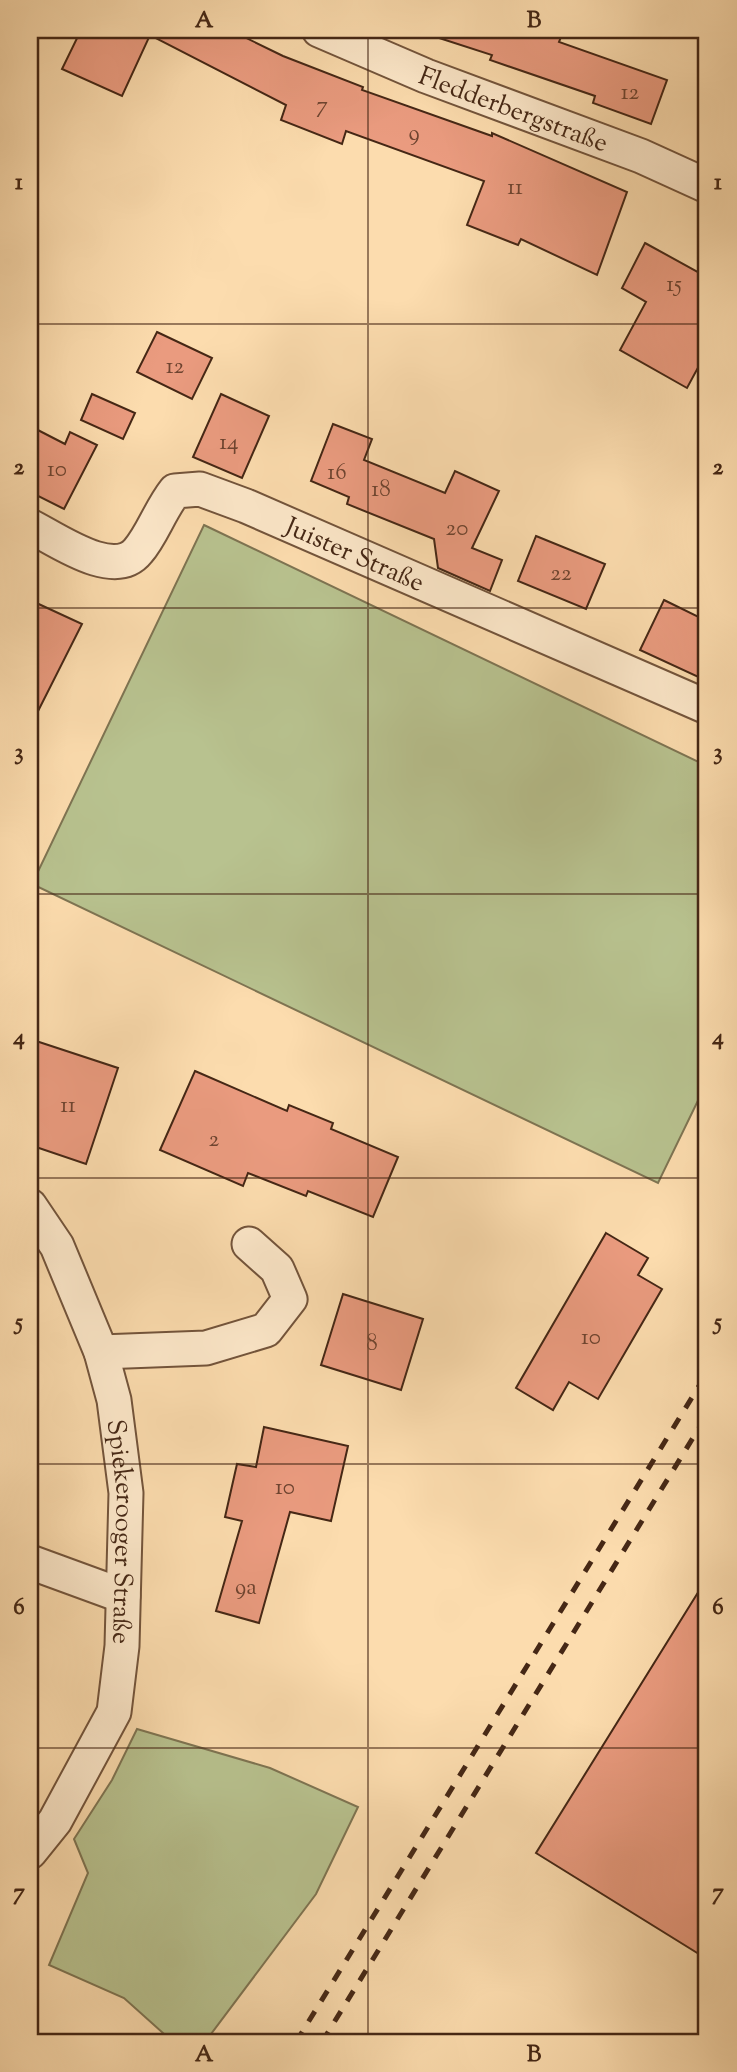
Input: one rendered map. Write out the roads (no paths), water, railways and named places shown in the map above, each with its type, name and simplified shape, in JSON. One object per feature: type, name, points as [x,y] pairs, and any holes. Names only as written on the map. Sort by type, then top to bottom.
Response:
[{"type":"street","name":"Fledderbergstraße","points":[[319,30],[426,76],[641,156],[707,186]]},
{"type":"street","name":"Juister Straße","points":[[30,526],[100,561],[122,562],[138,552],[160,510],[175,491],[200,489],[246,506],[707,707]]},
{"type":"street","name":"Spiekerooger Straße","points":[[30,1206],[57,1246],[102,1352],[114,1400],[126,1493],[122,1646],[114,1712],[55,1821],[30,1852]]},
{"type":"street","points":[[102,1352],[206,1348],[267,1330],[290,1299],[277,1269],[249,1244]]},
{"type":"street","points":[[30,1562],[123,1596]]},
{"type":"railway","points":[[296,2042],[707,1373]]},
{"type":"railway","points":[[322,2042],[707,1415]]}]
